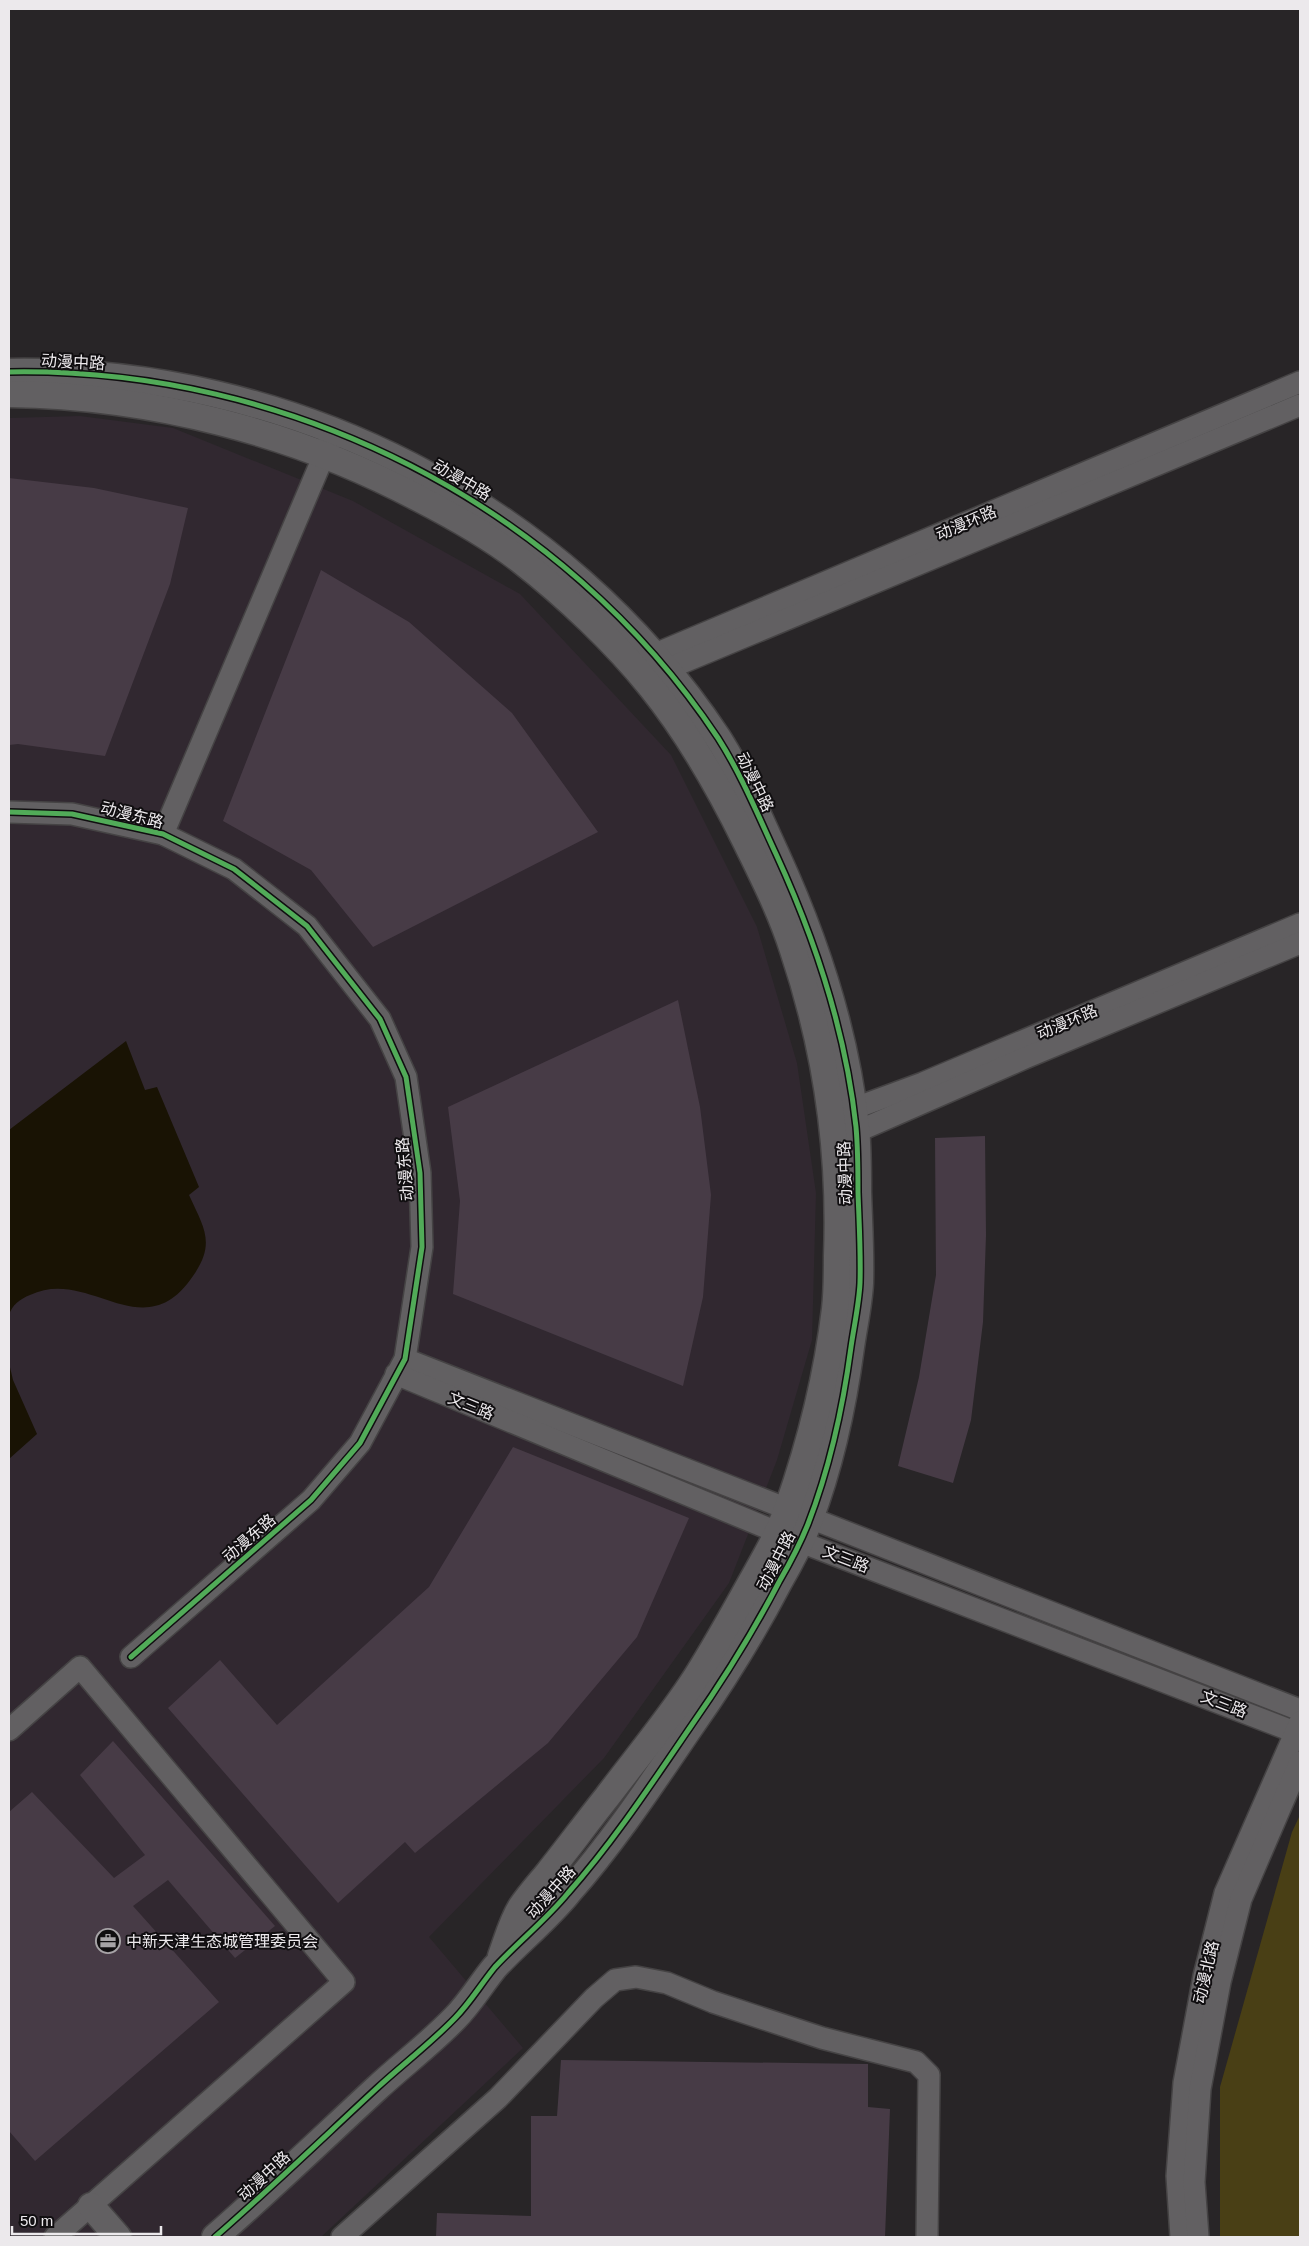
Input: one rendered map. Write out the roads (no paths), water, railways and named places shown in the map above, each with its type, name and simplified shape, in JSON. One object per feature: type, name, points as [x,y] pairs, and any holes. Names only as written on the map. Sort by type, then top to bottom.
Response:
[{"type":"street","name":"动漫中路","points":[[9,372],[85,374],[159,382],[232,398],[274,410],[329,443]]},
{"type":"street","name":"动漫环路","points":[[651,669],[1300,382]]},
{"type":"street","name":"动漫中路","points":[[9,394],[61,395],[131,404],[329,443],[414,467],[492,512],[550,554],[601,599],[651,669],[723,745],[795,894],[819,962],[838,1028],[844,1124],[860,1289],[843,1395],[831,1453],[794,1526],[747,1644],[630,1816],[568,1894],[496,1966],[458,2016],[215,2237]]},
{"type":"street","name":"动漫环路","points":[[651,669],[1300,405]]},
{"type":"street","points":[[163,834],[329,443]]},
{"type":"street","name":"动漫东路","points":[[9,812],[72,814],[163,834],[234,870],[306,926],[380,1020],[406,1077],[420,1173],[422,1247],[400,1367],[360,1443],[311,1500],[131,1657]]},
{"type":"street","name":"动漫环路","points":[[844,1124],[1300,924]]},
{"type":"street","name":"动漫环路","points":[[844,1124],[1025,1058],[1300,943]]},
{"type":"street","name":"文三路","points":[[400,1367],[1299,1729]]},
{"type":"street","name":"文三路","points":[[794,1526],[1300,1710]]},
{"type":"street","points":[[9,1730],[80,1668],[344,1982],[55,2237]]},
{"type":"street","name":"动漫北路","points":[[1180,2237],[1177,2176],[1184,2083],[1204,1976],[1225,1893],[1299,1729]]},
{"type":"street","name":"动漫北路","points":[[1198,2237],[1194,2182],[1200,2088],[1220,1982],[1241,1899],[1300,1762]]},
{"type":"street","points":[[342,2237],[498,2098],[594,1998],[615,1980],[636,1977],[667,1983],[712,2002],[822,2038],[916,2062],[929,2075],[927,2237]]},
{"type":"street","points":[[91,2206],[118,2237]]},
{"type":"place","name":"中新天津生态城管理委员会","points":[[108,1941]]}]
